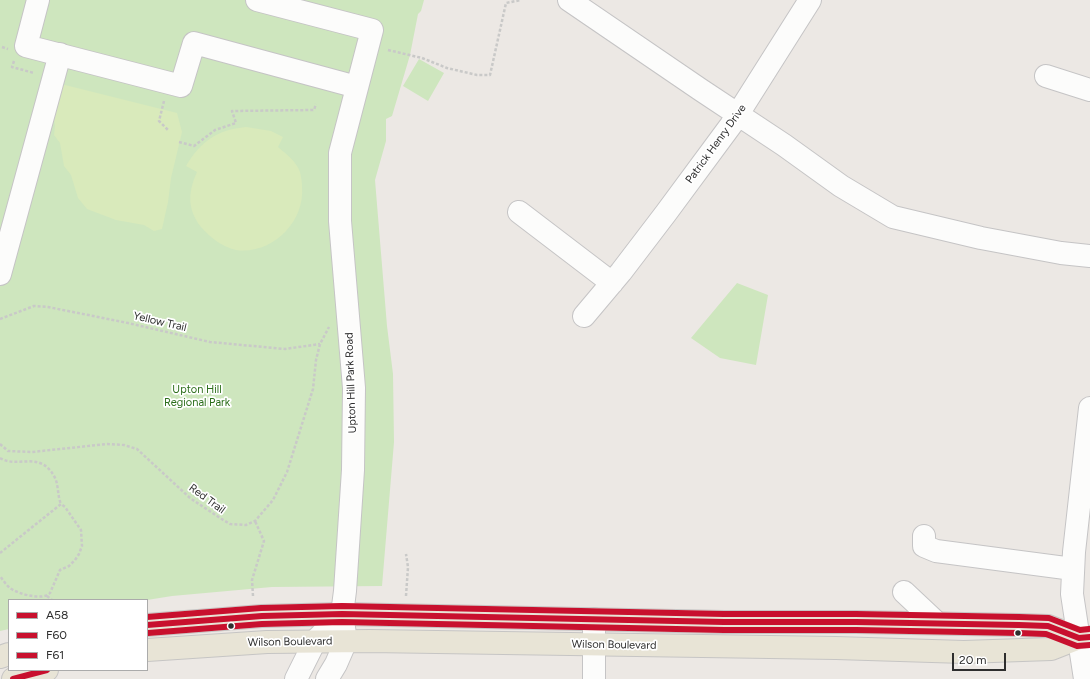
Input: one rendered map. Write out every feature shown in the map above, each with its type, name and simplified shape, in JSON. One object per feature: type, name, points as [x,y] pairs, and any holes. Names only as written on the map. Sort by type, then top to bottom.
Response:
[{"type":"main road","points":[[148,625],[255,616],[342,614],[724,622],[937,623],[1048,626],[1085,638]]},
{"type":"main road","name":"Wilson Boulevard","points":[[148,650],[267,642],[346,641],[836,648],[964,652],[1051,649],[1085,638]]},
{"type":"main road","points":[[13,679],[43,671]]},
{"type":"street","points":[[38,0],[26,46],[181,86],[194,43],[357,87]]},
{"type":"street","name":"Upton Hill Park Road","points":[[256,0],[372,30],[340,153],[340,221],[354,388],[353,470],[345,591],[342,614]]},
{"type":"street","points":[[569,0],[784,145],[841,186],[893,217],[981,238],[1061,253],[1090,256]]},
{"type":"street","name":"Patrick Henry Drive","points":[[584,316],[612,283],[666,213],[738,115],[810,0]]},
{"type":"street","points":[[0,274],[60,54]]},
{"type":"street","points":[[1046,76],[1090,90]]},
{"type":"street","points":[[519,212],[612,283]]},
{"type":"street","points":[[1085,679],[1085,638],[1072,601],[1073,569],[1090,408]]},
{"type":"street","points":[[924,536],[924,546],[936,551],[1073,569]]},
{"type":"street","points":[[904,592],[937,623]]},
{"type":"street","points":[[327,679],[336,664],[346,641],[342,614]]},
{"type":"street","points":[[296,679],[315,641],[342,614]]},
{"type":"street","points":[[594,619],[594,679]]},
{"type":"path","points":[[410,55],[447,68],[477,75],[490,76],[506,3],[521,0]]},
{"type":"path","points":[[179,142],[194,146],[215,130],[236,124],[232,111],[314,110],[316,104]]},
{"type":"path","points":[[162,108],[159,120],[168,130]]},
{"type":"path","points":[[253,596],[252,580],[264,541],[255,521],[274,500],[287,472],[313,389],[316,360],[320,344],[327,329],[348,305]]},
{"type":"path","name":"Yellow Trail","points":[[0,319],[34,306],[48,307],[128,323],[210,342],[285,349],[320,344]]},
{"type":"path","name":"Red Trail","points":[[0,444],[8,451],[32,452],[108,444],[124,445],[137,449],[190,498],[230,524],[246,525],[255,521]]},
{"type":"path","points":[[0,458],[9,462],[34,461],[50,470],[55,477],[61,504],[65,507],[81,530],[82,546],[79,554],[69,566],[60,570],[47,596]]},
{"type":"path","points":[[0,553],[61,504]]},
{"type":"path","points":[[406,554],[408,567],[406,594]]},
{"type":"path","points":[[0,576],[8,587],[18,593],[42,597],[47,596],[51,599]]},
{"type":"green space","name":"Upton Hill Regional Park","points":[[0,0],[424,0],[421,11],[418,14],[410,55],[392,116],[386,119],[386,141],[375,180],[387,326],[393,374],[394,442],[382,586],[272,587],[172,596],[148,600],[8,599],[8,629],[0,631]]},
{"type":"green space","points":[[419,59],[444,73],[428,101],[403,86]]},
{"type":"green space","points":[[57,83],[177,113],[182,132],[171,178],[168,202],[162,229],[154,231],[144,225],[116,220],[87,209],[78,198],[71,175],[64,166],[60,143],[54,135],[55,126],[53,112]]},
{"type":"green space","points":[[246,127],[271,131],[283,137],[278,147],[293,161],[300,172],[302,200],[292,224],[284,234],[262,247],[249,250],[236,250],[226,247],[212,238],[196,220],[190,200],[192,186],[197,172],[186,166],[204,143],[211,138],[226,131]]},
{"type":"green space","points":[[737,283],[768,295],[756,365],[720,358],[691,338]]},
{"type":"transit line","name":"F61","points":[[148,617],[261,608],[342,606],[724,614],[856,614],[1019,617],[1049,618],[1080,630],[1089,629]]},
{"type":"transit line","name":"A58","points":[[148,625],[262,616],[342,614],[724,622],[856,622],[1019,625],[1048,626],[1079,638],[1090,637]]},
{"type":"transit line","name":"F60","points":[[148,633],[262,624],[342,622],[724,630],[856,630],[1019,633],[1046,634],[1077,646],[1090,645]]},
{"type":"transit line","name":"A58","points":[[13,679],[43,671]]}]
